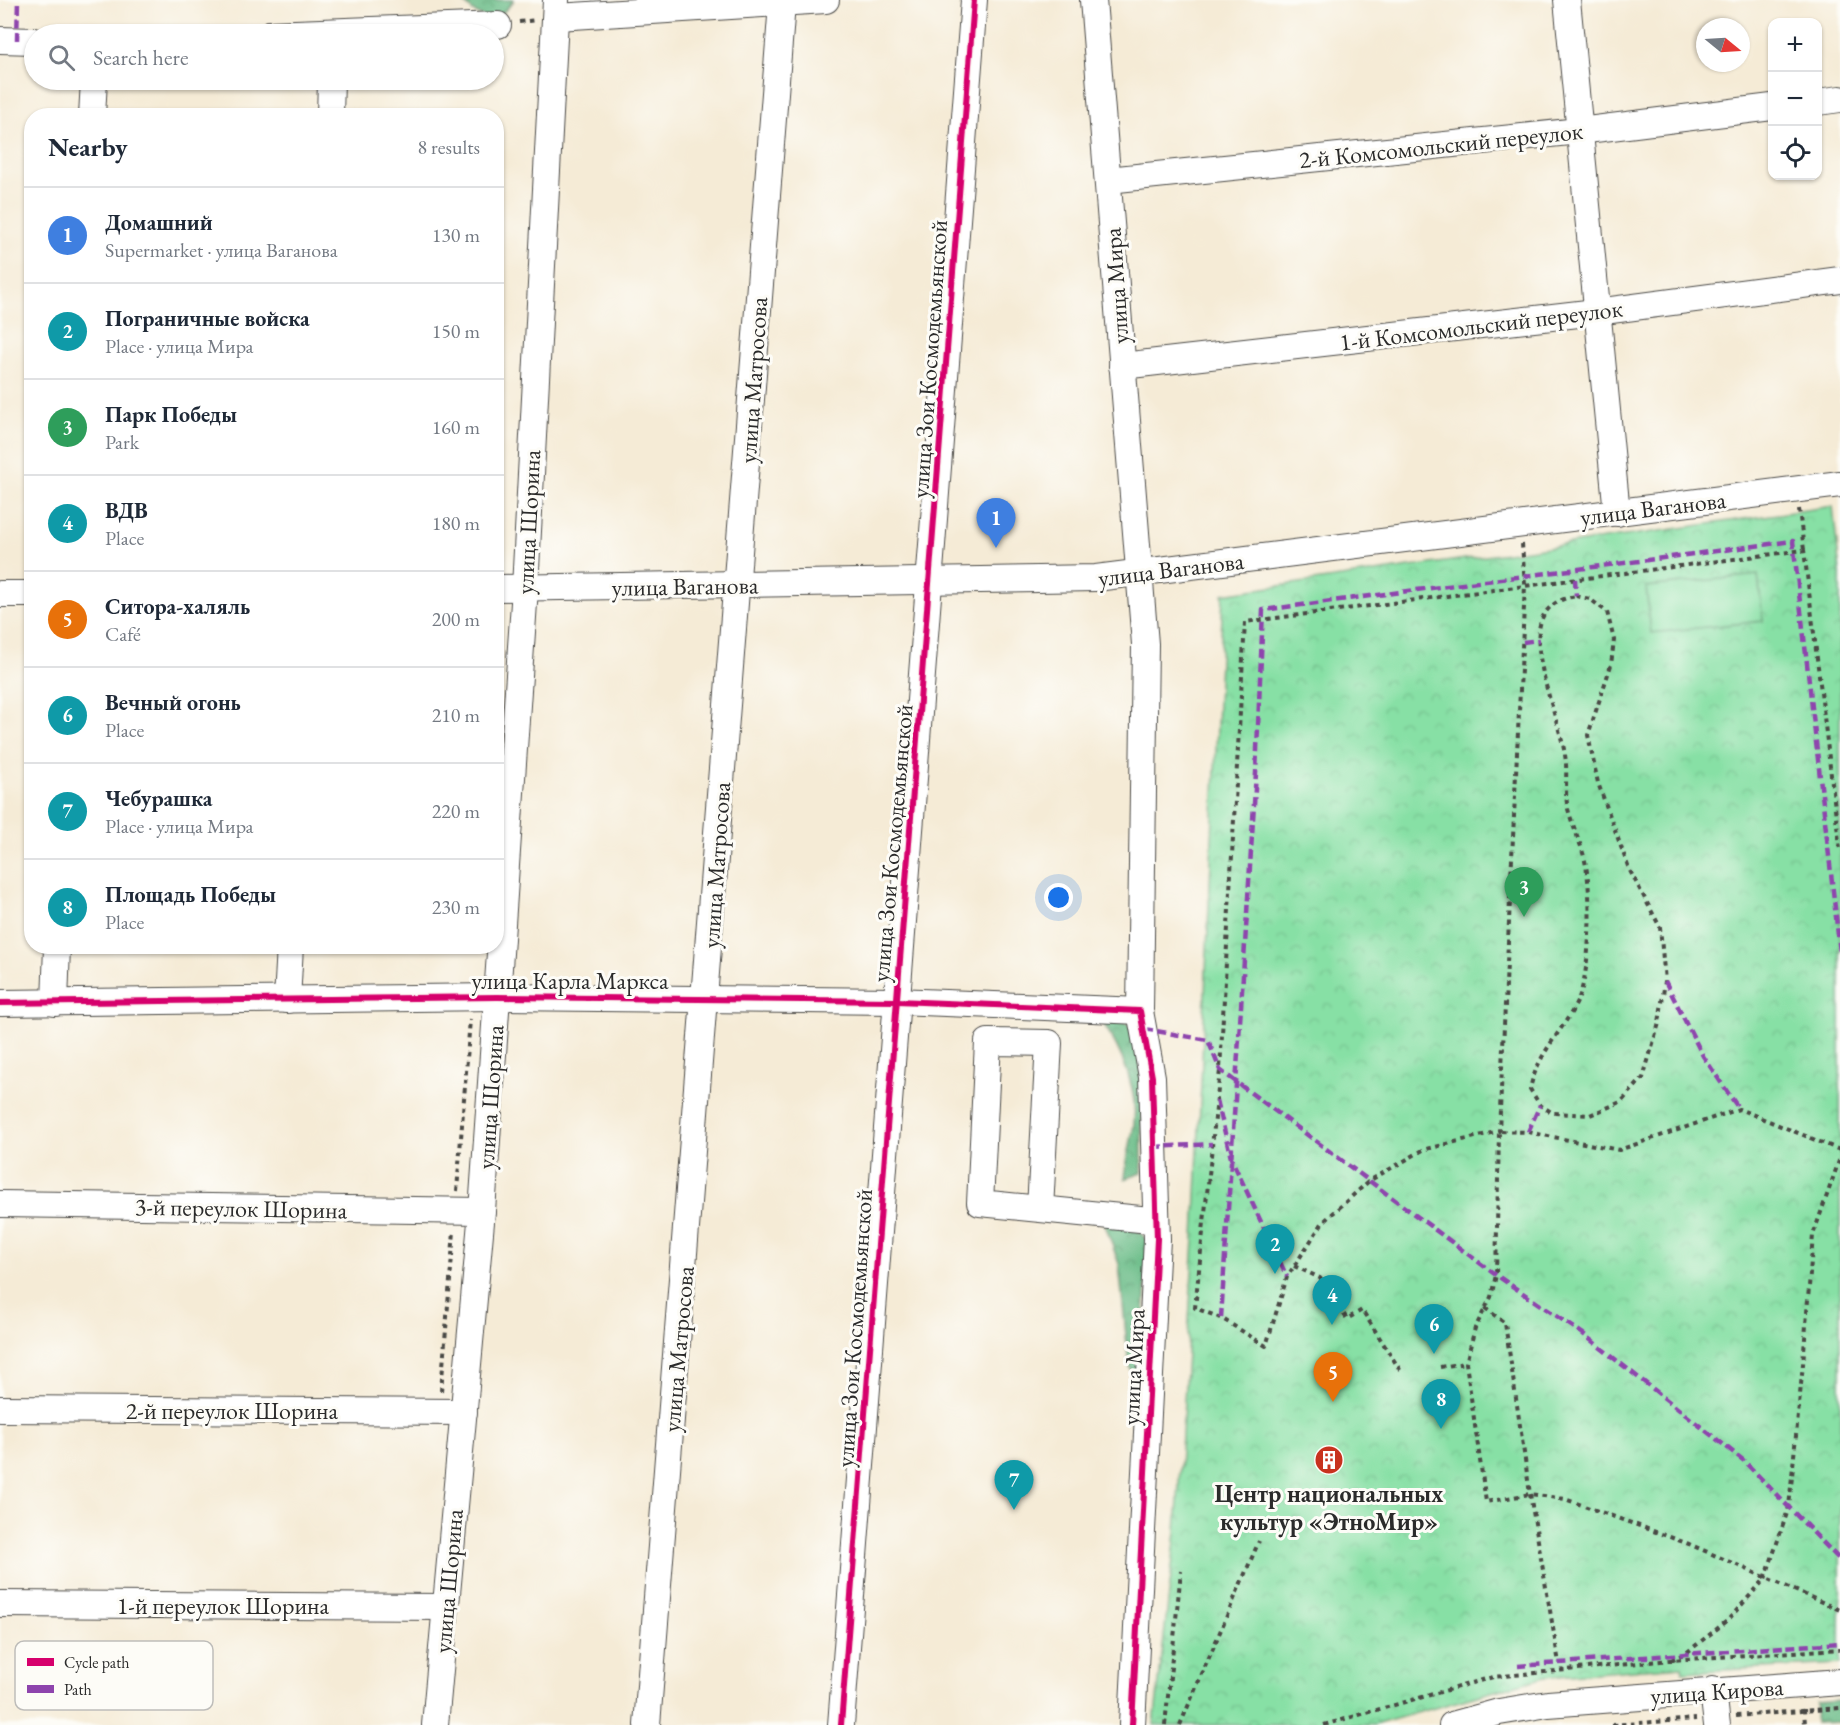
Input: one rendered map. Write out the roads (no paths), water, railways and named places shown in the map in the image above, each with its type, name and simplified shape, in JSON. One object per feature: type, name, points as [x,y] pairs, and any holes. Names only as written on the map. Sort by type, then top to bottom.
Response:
[{"type":"street","points":[[556,9],[782,4],[826,0]]},
{"type":"street","name":"улица Зои Космодемьянской","points":[[842,1725],[974,0]]},
{"type":"street","name":"улица Мира","points":[[1094,0],[1145,644],[1140,1011],[1152,1077],[1156,1220],[1132,1725]]},
{"type":"street","points":[[1567,0],[1617,513]]},
{"type":"street","name":"улица Матросова","points":[[647,1725],[706,998],[782,4]]},
{"type":"street","name":"улица Шорина","points":[[504,906],[525,588],[556,9]]},
{"type":"street","points":[[0,40],[24,41]]},
{"type":"street","points":[[92,108],[93,90]]},
{"type":"street","points":[[330,108],[331,90]]},
{"type":"street","points":[[1822,101],[1840,99]]},
{"type":"street","name":"2-й Комсомольский переулок","points":[[1108,180],[1579,131],[1768,108]]},
{"type":"street","name":"1-й Комсомольский переулок","points":[[1122,366],[1596,312],[1840,280]]},
{"type":"street","name":"улица Ваганова","points":[[504,588],[931,583],[1096,578],[1840,484]]},
{"type":"street","points":[[0,594],[24,594]]},
{"type":"street","points":[[55,1003],[57,954]]},
{"type":"street","points":[[286,1000],[289,954]]},
{"type":"street","name":"улица Шорина","points":[[435,1725],[446,1607],[452,1412],[482,1211],[501,954]]},
{"type":"street","name":"улица Карла Маркса","points":[[0,1003],[471,997],[706,998],[897,1001],[1140,1011]]},
{"type":"street","points":[[1045,1043],[1047,1007]]},
{"type":"street","points":[[1040,1209],[1048,1043],[988,1042],[980,1203],[1040,1209],[1156,1220]]},
{"type":"street","name":"3-й переулок Шорина","points":[[0,1204],[482,1211]]},
{"type":"street","name":"2-й переулок Шорина","points":[[0,1409],[452,1412]]},
{"type":"street","name":"1-й переулок Шорина","points":[[0,1604],[446,1607]]},
{"type":"street","name":"улица Кирова","points":[[1452,1725],[1499,1712],[1548,1704],[1840,1682]]},
{"type":"street","points":[[1713,1690],[1717,1725]]},
{"type":"place","name":"Домашний","points":[[996,548]]},
{"type":"place","name":"Парк Победы","points":[[1524,917]]},
{"type":"place","name":"Пограничные войска","points":[[1275,1274]]},
{"type":"place","name":"ВДВ","points":[[1332,1325]]},
{"type":"place","name":"Вечный огонь","points":[[1434,1354]]},
{"type":"place","name":"Ситора-халяль","points":[[1333,1402]]},
{"type":"place","name":"Площадь Победы","points":[[1441,1429]]},
{"type":"place","name":"Центр национальных культур «ЭтноМир»","points":[[1329,1460]]},
{"type":"place","name":"Чебурашка","points":[[1014,1510]]}]
